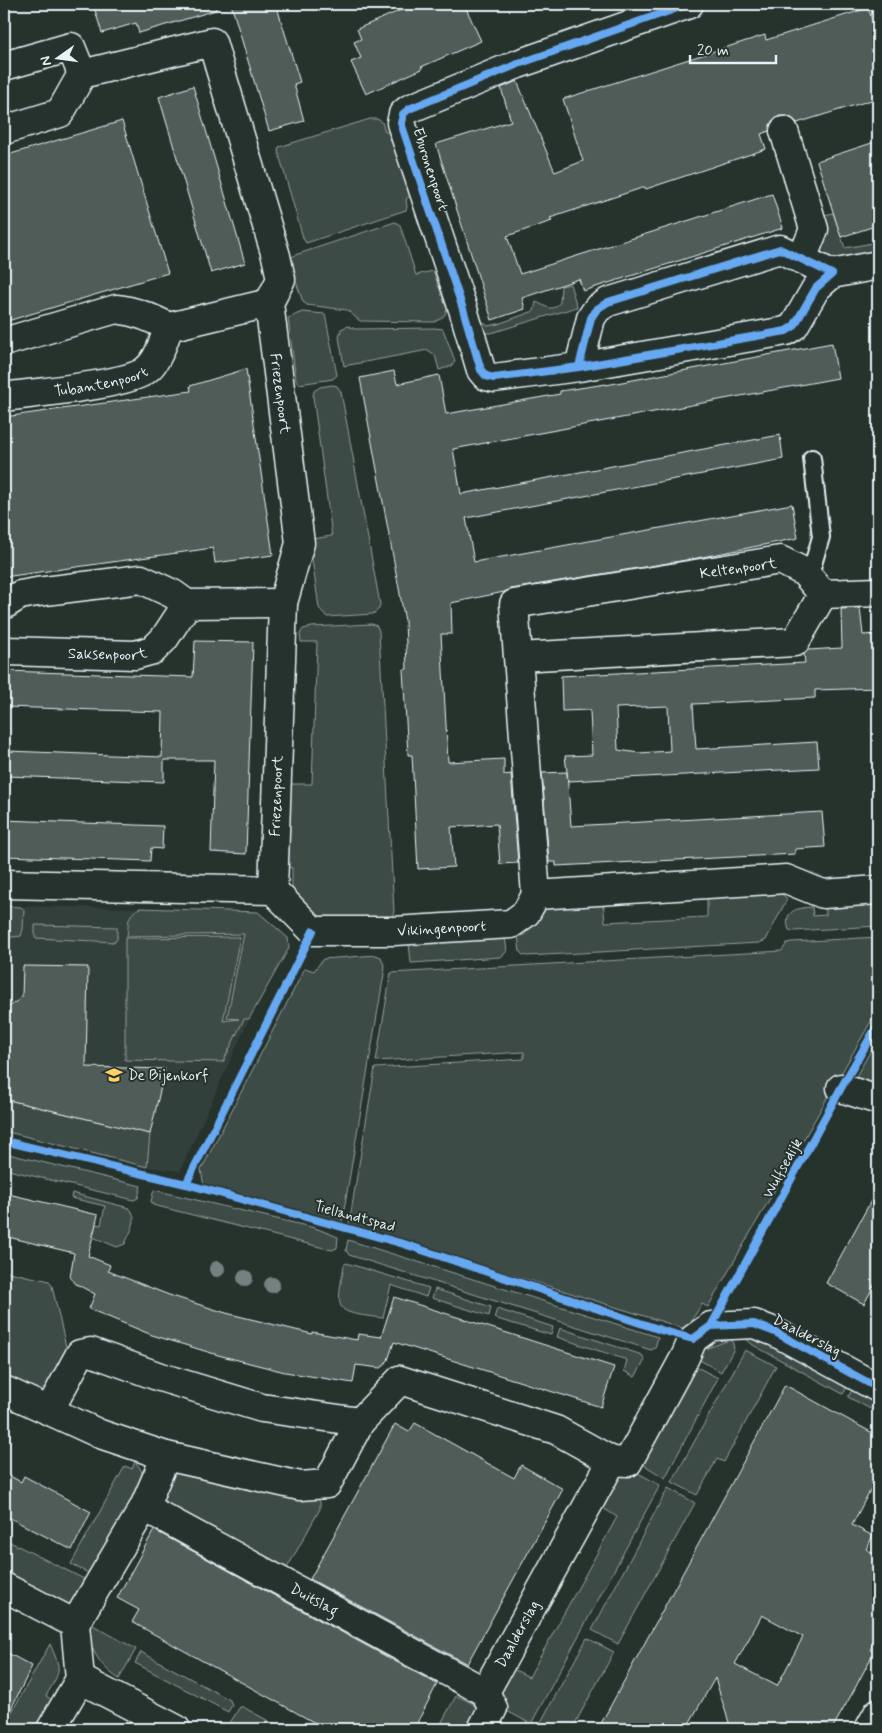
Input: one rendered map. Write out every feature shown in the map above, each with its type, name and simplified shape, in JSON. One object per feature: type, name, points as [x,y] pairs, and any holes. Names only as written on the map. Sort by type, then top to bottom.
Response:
[{"type":"street","name":"Eburonenpoort","points":[[689,4],[518,64],[410,109],[403,114],[401,123],[463,309],[481,370],[486,376],[494,378],[529,368],[579,366],[704,341],[786,331],[794,326],[816,288],[832,274]]},
{"type":"street","points":[[4,130],[60,113],[82,74],[212,42],[273,246],[281,279],[269,303],[169,326],[131,310],[116,309],[4,342]]},
{"type":"street","points":[[4,66],[71,47],[82,74]]},
{"type":"street","points":[[784,131],[814,229],[802,259]]},
{"type":"street","points":[[579,366],[591,318],[597,309],[608,302],[771,250],[780,249],[832,274],[878,265]]},
{"type":"street","name":"Friezenpoort","points":[[269,303],[300,543],[283,603],[273,890]]},
{"type":"street","name":"Tubantenpoort","points":[[4,397],[124,380],[146,371],[158,354],[169,326]]},
{"type":"street","name":"Keltenpoort","points":[[536,895],[514,604],[780,560],[804,572],[816,586]]},
{"type":"street","points":[[4,605],[20,595],[141,579],[173,594],[187,604],[283,603]]},
{"type":"street","points":[[518,657],[795,642],[816,586],[878,592]]},
{"type":"street","name":"Saksenpoort","points":[[4,649],[8,651],[135,655],[153,650],[164,639],[187,604]]},
{"type":"street","points":[[536,895],[786,879],[823,894],[878,890]]},
{"type":"street","points":[[4,884],[273,890]]},
{"type":"street","name":"Vikingenpoort","points":[[273,890],[313,931],[394,931],[510,924],[526,913],[536,895]]},
{"type":"street","points":[[841,1088],[878,1100]]},
{"type":"street","name":"Daalderslag","points":[[485,1692],[612,1461],[628,1462],[693,1339],[711,1326],[754,1324],[775,1332],[878,1388]]},
{"type":"street","points":[[49,1411],[80,1354],[91,1352],[160,1378],[262,1408],[360,1422]]},
{"type":"street","points":[[4,1390],[100,1434],[166,1456],[300,1486],[326,1484],[360,1422],[400,1380],[556,1430],[612,1461]]},
{"type":"street","points":[[51,1729],[80,1679],[75,1624],[144,1506],[166,1456]]},
{"type":"street","name":"Duitslag","points":[[144,1506],[485,1692]]},
{"type":"street","points":[[4,1587],[75,1624]]},
{"type":"street","points":[[80,1679],[176,1729]]},
{"type":"street","points":[[482,1729],[493,1708],[485,1692]]},
{"type":"street","points":[[869,1729],[878,1713]]},
{"type":"lane","points":[[812,458],[821,536],[816,586]]},
{"type":"shaded area","points":[[370,119],[377,119],[382,122],[385,132],[390,132],[410,193],[406,199],[406,210],[306,243],[278,151],[279,147]]},
{"type":"shaded area","points":[[833,213],[845,248],[878,242],[878,253],[837,259],[822,253],[816,247],[820,216]]},
{"type":"shaded area","points":[[395,222],[400,225],[416,275],[433,271],[447,309],[442,317],[434,322],[360,321],[347,310],[307,305],[303,302],[290,264],[292,257]]},
{"type":"shaded area","points":[[570,284],[577,307],[491,333],[484,333],[480,319],[488,326],[534,311],[536,302],[548,308],[557,306],[560,302],[561,286]]},
{"type":"shaded area","points":[[302,312],[325,314],[337,375],[333,379],[299,384],[296,380],[288,318]]},
{"type":"shaded area","points":[[348,326],[355,329],[443,329],[455,361],[452,366],[439,370],[435,355],[428,350],[344,366],[339,337],[341,329]]},
{"type":"shaded area","points":[[337,386],[341,392],[380,604],[379,609],[373,614],[327,617],[319,608],[310,545],[312,539],[332,536],[313,396],[314,391],[320,387]]},
{"type":"shaded area","points":[[372,624],[377,626],[379,631],[394,912],[391,919],[320,920],[292,890],[292,868],[286,867],[288,787],[292,784],[312,784],[317,642],[301,642],[300,634],[303,629],[312,627]]},
{"type":"shaded area","points":[[778,890],[787,899],[766,940],[759,943],[527,956],[520,952],[518,936],[524,935],[527,932],[546,905],[603,901],[605,922],[707,917],[707,895]]},
{"type":"shaded area","points":[[878,899],[878,926],[789,930],[788,918],[797,909],[812,907],[813,916],[826,915],[825,902]]},
{"type":"shaded area","name":"De Bijenkorf","points":[[4,906],[258,912],[288,938],[289,948],[249,1019],[180,1171],[147,1167],[4,1131]]},
{"type":"shaded area","points":[[4,906],[21,907],[24,910],[21,936],[4,938]]},
{"type":"shaded area","points":[[140,908],[258,912],[288,938],[289,948],[249,1019],[244,1019],[223,1062],[125,1060],[125,938],[240,937],[223,1021],[239,1019],[227,1018],[244,934],[127,936],[130,917]]},
{"type":"shaded area","points":[[35,925],[117,927],[117,939],[115,942],[35,938]]},
{"type":"shaded area","points":[[505,937],[507,951],[501,957],[411,963],[409,943]]},
{"type":"shaded area","points":[[878,937],[878,1009],[708,1307],[702,1304],[686,1329],[349,1224],[375,1068],[524,1059],[524,1052],[376,1061],[391,973],[782,951],[787,943],[792,942]]},
{"type":"shaded area","points":[[376,955],[381,957],[385,968],[342,1222],[204,1186],[201,1170],[305,968],[314,971],[323,959]]},
{"type":"shaded area","points":[[878,1038],[878,1083],[876,1086],[855,1078]]},
{"type":"shaded area","points":[[4,1099],[150,1134],[147,1167],[4,1131]]},
{"type":"shaded area","points":[[4,1153],[141,1186],[138,1198],[134,1200],[4,1169]]},
{"type":"shaded area","points":[[154,1190],[315,1228],[338,1237],[337,1248],[332,1250],[153,1205],[151,1201]]},
{"type":"shaded area","points":[[72,1193],[129,1208],[134,1216],[134,1221],[125,1244],[117,1247],[93,1237],[96,1224],[101,1225],[105,1206],[71,1198]]},
{"type":"shaded area","points":[[348,1240],[658,1337],[655,1348],[651,1350],[349,1255],[346,1250]]},
{"type":"shaded area","points":[[346,1263],[429,1288],[426,1297],[391,1285],[383,1318],[347,1311],[342,1307],[340,1301],[341,1281]]},
{"type":"shaded area","points":[[4,1271],[49,1281],[52,1286],[66,1351],[47,1389],[40,1395],[4,1382]]},
{"type":"shaded area","points":[[435,1289],[491,1307],[489,1316],[432,1298]]},
{"type":"shaded area","points":[[497,1309],[553,1327],[551,1335],[494,1318]]},
{"type":"shaded area","points":[[560,1328],[642,1355],[645,1360],[635,1377],[624,1371],[627,1360],[557,1337]]},
{"type":"shaded area","points":[[750,1335],[850,1382],[843,1394],[753,1345],[747,1340],[746,1336]]},
{"type":"shaded area","points":[[732,1339],[734,1349],[721,1372],[696,1358],[702,1350]]},
{"type":"shaded area","points":[[745,1350],[776,1366],[724,1462],[717,1459],[697,1495],[672,1482]]},
{"type":"shaded area","points":[[693,1365],[718,1378],[665,1478],[641,1463]]},
{"type":"shaded area","points":[[854,1386],[878,1399],[878,1413],[848,1397]]},
{"type":"shaded area","points":[[135,1462],[142,1473],[141,1486],[90,1574],[71,1564],[125,1466],[132,1469]]},
{"type":"shaded area","points":[[182,1471],[316,1496],[320,1502],[320,1509],[283,1572],[161,1508],[158,1496],[172,1475]]},
{"type":"shaded area","points":[[634,1471],[660,1485],[531,1724],[505,1710],[498,1697],[511,1672],[515,1670],[529,1677],[617,1517],[603,1508],[602,1505],[618,1476]]},
{"type":"shaded area","points":[[668,1488],[695,1503],[618,1644],[592,1630]]},
{"type":"shaded area","points":[[4,1539],[86,1580],[72,1605],[66,1606],[4,1577]]},
{"type":"shaded area","points":[[89,1623],[136,1649],[119,1679],[106,1668],[96,1655],[90,1640]]},
{"type":"shaded area","points":[[587,1638],[614,1652],[572,1729],[537,1729]]},
{"type":"shaded area","points":[[50,1644],[57,1660],[58,1670],[55,1681],[46,1696],[55,1702],[40,1729],[4,1729],[4,1726]]},
{"type":"shaded area","points":[[141,1652],[230,1700],[232,1705],[228,1712],[135,1663]]},
{"type":"shaded area","points":[[456,1696],[476,1707],[477,1715],[474,1729],[438,1729]]},
{"type":"shaded area","points":[[240,1707],[243,1707],[283,1729],[226,1729]]},
{"type":"building","points":[[93,4],[216,4],[216,10],[139,33],[136,23],[102,33]]},
{"type":"building","points":[[231,4],[276,4],[300,82],[294,84],[304,121],[269,131]]},
{"type":"building","points":[[415,4],[464,4],[481,41],[421,67],[422,69],[366,94],[351,62],[361,58],[354,42],[361,39],[357,29]]},
{"type":"building","points":[[868,8],[872,19],[878,17],[878,98],[797,123],[788,116],[779,116],[772,121],[769,131],[761,134],[766,149],[646,189],[645,187],[550,218],[552,221],[507,236],[520,274],[772,194],[783,228],[583,291],[579,279],[522,298],[525,309],[492,320],[436,144],[511,121],[501,88],[517,81],[555,172],[583,161],[563,99],[765,35],[766,40]]},
{"type":"building","points":[[193,86],[245,263],[211,273],[159,97]]},
{"type":"building","points":[[122,121],[168,273],[4,322],[4,156]]},
{"type":"building","points":[[878,141],[878,225],[841,237],[817,161]]},
{"type":"building","points":[[832,343],[838,378],[453,449],[461,494],[780,435],[783,459],[466,518],[474,562],[792,504],[798,538],[692,559],[511,589],[451,603],[452,634],[441,634],[448,762],[504,759],[504,775],[511,774],[518,863],[500,864],[497,824],[451,827],[454,867],[418,869],[412,755],[408,755],[403,670],[407,669],[405,621],[360,378],[394,371],[397,384],[439,375],[446,414],[560,394],[560,391],[606,385]]},
{"type":"building","points":[[246,369],[273,555],[215,563],[213,548],[4,577],[4,417],[191,391],[190,386]]},
{"type":"building","points":[[860,608],[863,635],[878,634],[878,688],[815,690],[815,698],[693,704],[696,749],[817,742],[819,768],[568,781],[565,756],[592,755],[590,710],[562,711],[561,676],[805,663],[804,654],[808,650],[842,648],[841,609]],"holes":[[[668,706],[670,751],[639,753],[618,750],[616,708]]]},
{"type":"building","points":[[195,641],[253,642],[246,854],[211,852],[214,760],[164,760],[164,782],[7,776],[8,751],[162,757],[163,712],[4,707],[4,671],[193,677]]},
{"type":"building","points":[[567,772],[571,826],[822,812],[825,847],[795,849],[795,854],[556,866],[556,862],[549,862],[542,773]]},
{"type":"building","points":[[4,820],[163,826],[162,849],[151,848],[150,861],[4,856]]},
{"type":"building","points":[[23,966],[88,967],[86,1067],[165,1069],[150,1134],[4,1099],[4,1011],[22,997]]},
{"type":"building","points":[[878,1188],[878,1278],[864,1304],[826,1283]]},
{"type":"building","points":[[4,1193],[98,1215],[88,1256],[110,1265],[108,1271],[169,1295],[226,1313],[312,1334],[312,1332],[357,1340],[358,1334],[381,1337],[394,1297],[614,1367],[601,1407],[394,1342],[384,1366],[380,1368],[356,1365],[353,1383],[285,1372],[218,1355],[152,1335],[89,1309],[95,1294],[76,1284],[70,1277],[74,1253],[4,1236]]},
{"type":"building","points":[[785,1385],[878,1436],[878,1475],[852,1525],[873,1536],[866,1549],[878,1556],[878,1634],[870,1650],[874,1652],[832,1729],[731,1729],[715,1678],[686,1729],[598,1729]],"holes":[[[762,1615],[803,1637],[777,1686],[735,1664]]]},
{"type":"building","points":[[415,1423],[514,1478],[521,1465],[563,1489],[467,1664],[310,1579],[395,1424],[409,1432]]},
{"type":"building","points":[[4,1473],[21,1482],[24,1476],[91,1512],[72,1550],[4,1515]]},
{"type":"building","points":[[154,1530],[437,1684],[414,1729],[326,1729],[132,1622],[139,1610],[117,1598]]},
{"type":"building","points":[[4,1651],[32,1666],[4,1723]]},
{"type":"cycle path","points":[[579,367],[591,318],[597,309],[608,302],[780,249],[832,274],[816,288],[794,326],[786,331],[579,367],[494,378],[486,376],[481,370],[463,309],[401,123],[403,114],[409,109],[518,64],[689,4]]},
{"type":"cycle path","points":[[186,1184],[313,931]]},
{"type":"cycle path","name":"Wulfsedijk","points":[[711,1326],[878,1024]]},
{"type":"cycle path","name":"Tiellandtspad","points":[[4,1141],[186,1184],[404,1244],[693,1339],[711,1326],[754,1324],[775,1332],[878,1388]]},
{"type":"place","name":"De Bijenkorf","points":[[114,1075]]}]
